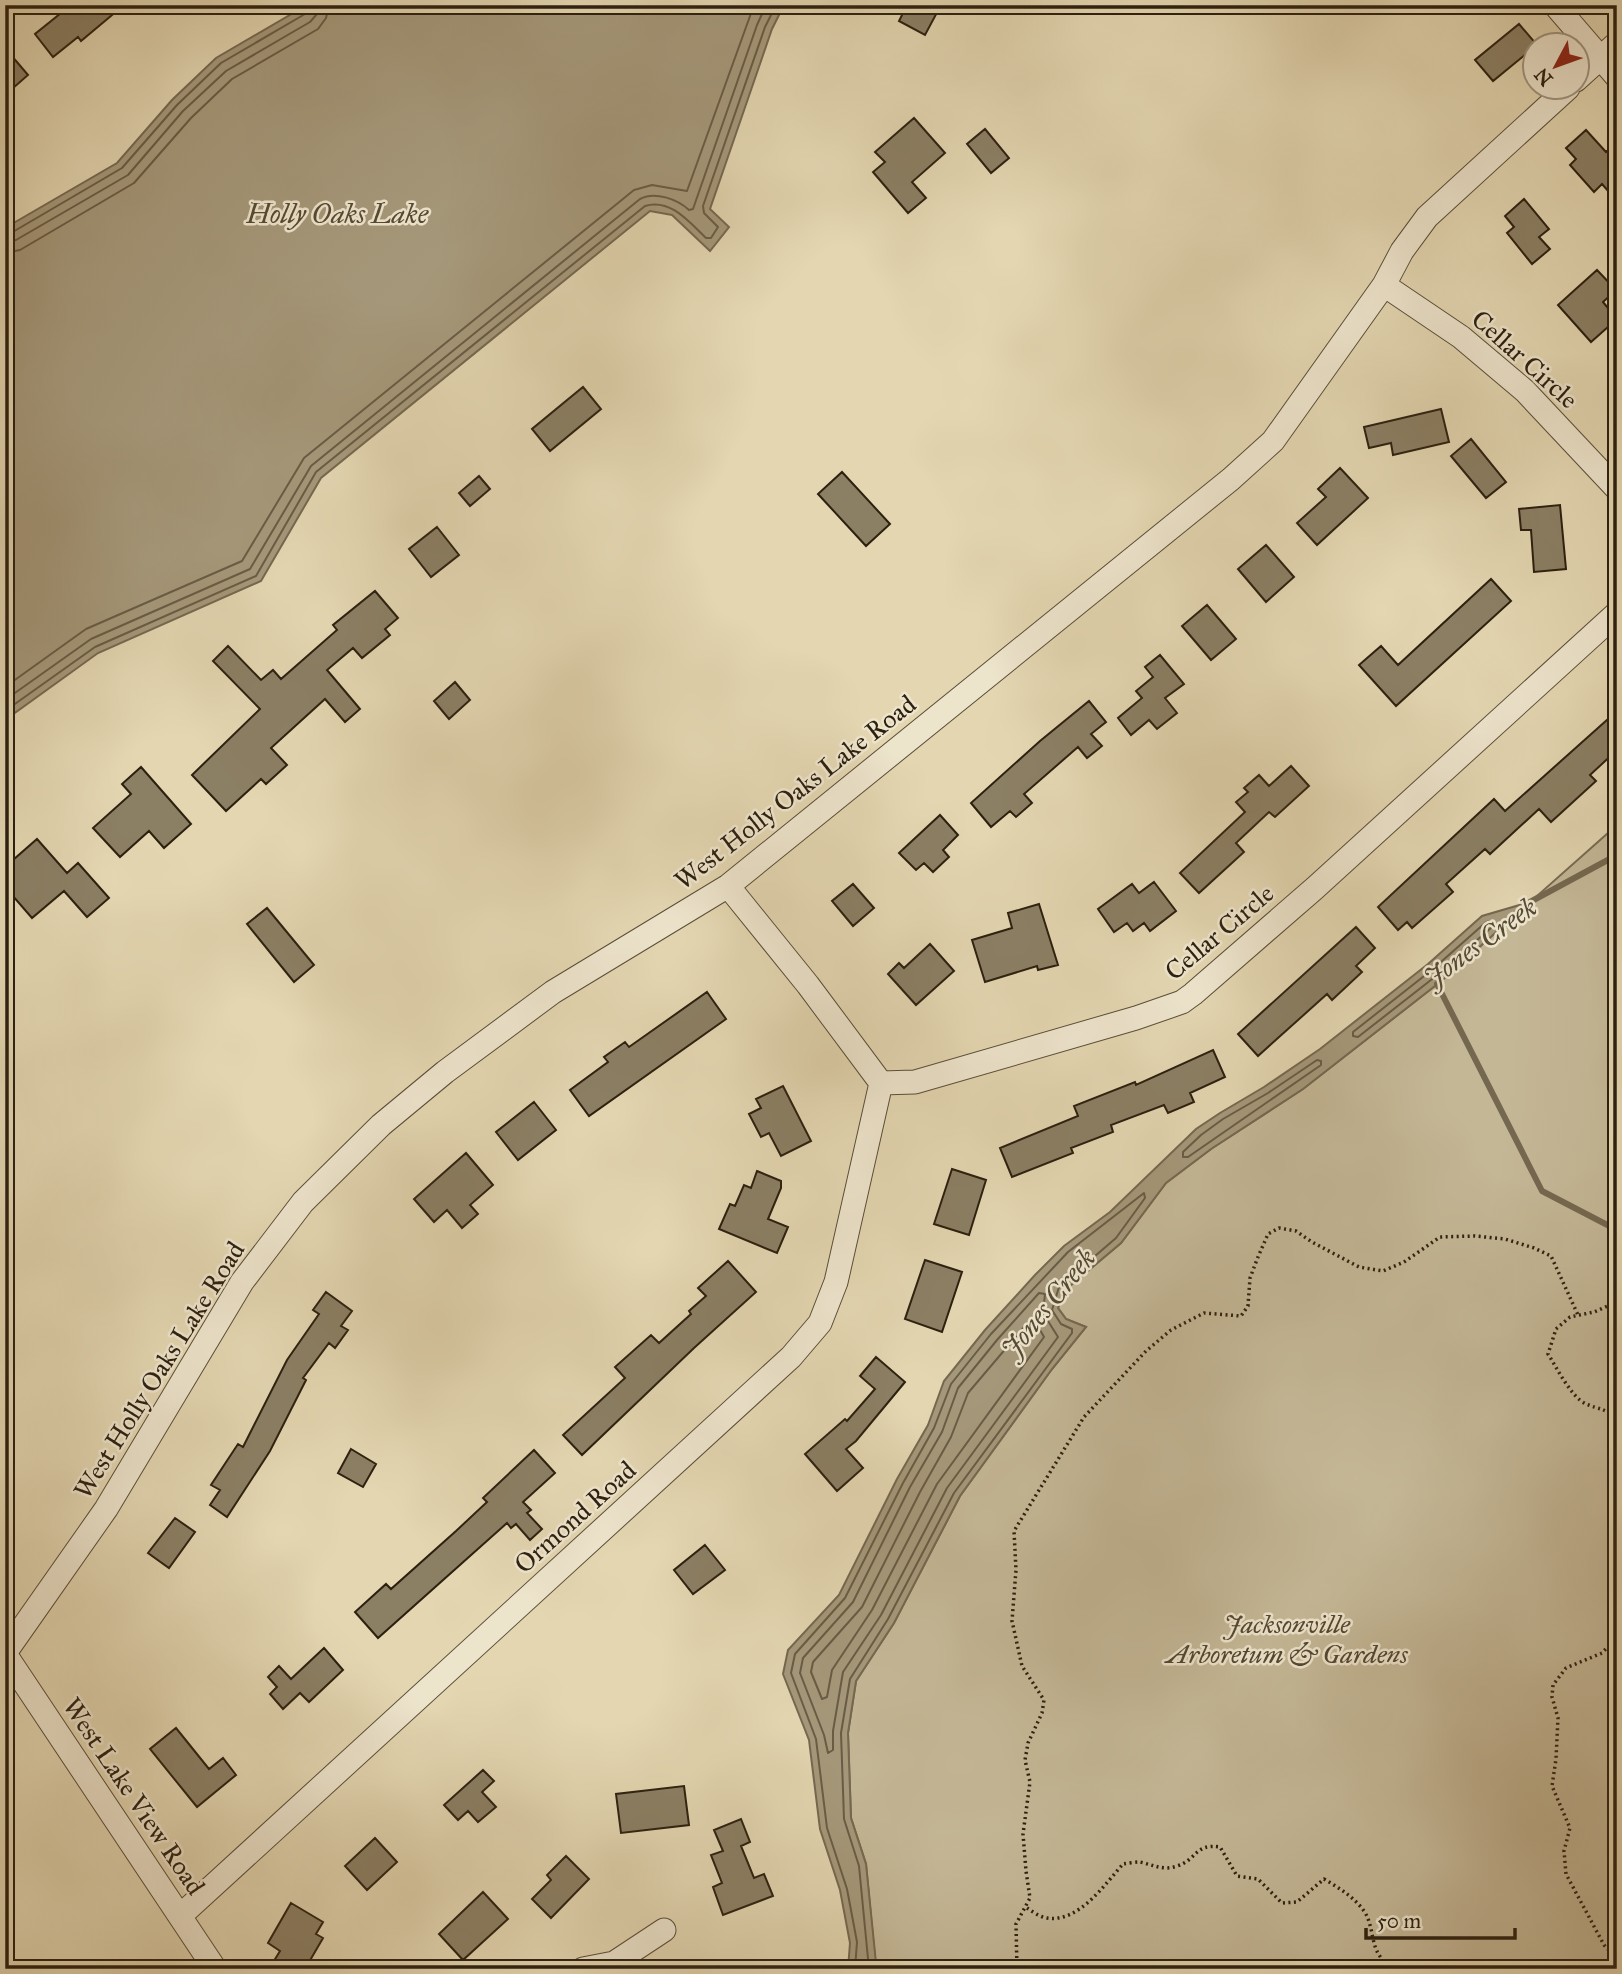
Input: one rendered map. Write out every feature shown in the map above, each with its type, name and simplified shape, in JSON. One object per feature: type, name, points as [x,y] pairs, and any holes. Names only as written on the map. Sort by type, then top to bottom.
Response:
[{"type":"street","points":[[1555,5],[1617,77]]},
{"type":"street","points":[[1590,68],[1617,43]]},
{"type":"street","name":"West Holly Oaks Lake Road","points":[[5,1653],[106,1509],[242,1282],[303,1202],[381,1125],[445,1072],[553,992],[728,886],[1231,479],[1273,441],[1384,285],[1402,251],[1427,217],[1553,102]]},
{"type":"street","name":"Cellar Circle","points":[[1384,285],[1461,337],[1524,391],[1617,489]]},
{"type":"street","name":"Cellar Circle","points":[[881,1083],[915,1082],[1136,1018],[1182,1002],[1315,888],[1617,613]]},
{"type":"street","points":[[728,886],[808,985],[881,1083]]},
{"type":"street","name":"Ormond Road","points":[[180,1916],[791,1357],[820,1323],[836,1282],[881,1083]]},
{"type":"street","name":"West Lake View Road","points":[[5,1653],[215,1969]]},
{"type":"street","points":[[583,1969],[614,1963],[664,1930]]},
{"type":"path","points":[[1017,1969],[1016,1924],[1030,1898],[1023,1834],[1030,1782],[1025,1760],[1028,1743],[1042,1713],[1044,1700],[1022,1666],[1012,1621],[1016,1570],[1014,1531],[1084,1417],[1146,1352],[1171,1330],[1204,1313],[1241,1316],[1248,1306],[1250,1278],[1258,1257],[1268,1234],[1279,1228],[1296,1231],[1359,1267],[1383,1270],[1404,1262],[1440,1237],[1506,1239],[1551,1256],[1578,1315]]},
{"type":"path","points":[[1617,1302],[1594,1312],[1570,1317],[1556,1329],[1548,1354],[1566,1384],[1584,1404],[1604,1408],[1617,1418]]},
{"type":"path","points":[[1617,1637],[1602,1653],[1566,1668],[1553,1685],[1552,1697],[1558,1718],[1552,1786],[1570,1828],[1564,1851],[1566,1874],[1604,1945],[1617,1959]]},
{"type":"path","points":[[1026,1908],[1050,1919],[1067,1914],[1086,1905],[1123,1864],[1138,1862],[1156,1868],[1175,1867],[1186,1862],[1199,1849],[1210,1845],[1220,1847],[1237,1876],[1258,1879],[1282,1903],[1297,1902],[1324,1879],[1340,1889],[1366,1913],[1374,1932],[1376,1947],[1388,1969]]},
{"type":"path","points":[[1138,1969],[1152,1966],[1160,1969]]},
{"type":"green space","name":"Jacksonville Arboretum & Gardens","points":[[1617,825],[1617,1969],[876,1969],[866,1864],[851,1818],[848,1733],[856,1681],[894,1623],[960,1496],[1052,1369],[1086,1327],[1066,1319],[1058,1308],[1064,1291],[1121,1243],[1166,1183],[1211,1149],[1303,1089],[1440,982]]},
{"type":"water","name":"Holly Oaks Lake","points":[[307,5],[784,5],[772,29],[710,209],[729,227],[710,251],[672,215],[650,211],[321,478],[261,581],[98,653],[5,720],[5,228],[117,163],[172,100],[216,58]]},
{"type":"water","points":[[1530,902],[1440,982],[1303,1089],[1211,1149],[1166,1183],[1121,1243],[1064,1291],[1058,1308],[1066,1319],[1086,1327],[1052,1369],[960,1496],[894,1623],[856,1681],[848,1733],[851,1818],[866,1864],[876,1969],[848,1969],[850,1943],[840,1890],[820,1829],[809,1740],[783,1674],[788,1650],[839,1595],[897,1479],[928,1425],[944,1381],[985,1330],[1064,1246],[1110,1212],[1196,1129],[1320,1049],[1428,964],[1482,916]]},
{"type":"building","points":[[71,5],[124,5],[81,41],[78,37],[53,57],[35,34]]},
{"type":"building","points":[[907,5],[941,5],[925,35],[899,21]]},
{"type":"building","points":[[1519,24],[1526,32],[1520,32],[1520,59],[1493,81],[1475,60]]},
{"type":"building","points":[[5,48],[28,75],[5,95]]},
{"type":"building","points":[[914,118],[945,153],[912,182],[926,198],[908,213],[873,172],[885,162],[875,152]]},
{"type":"building","points":[[985,129],[1009,158],[991,173],[967,144]]},
{"type":"building","points":[[1586,130],[1606,152],[1617,142],[1617,201],[1602,184],[1594,192],[1570,165],[1576,159],[1566,148]]},
{"type":"building","points":[[1524,199],[1549,229],[1539,237],[1550,249],[1532,264],[1507,233],[1514,227],[1505,216]]},
{"type":"building","points":[[1597,270],[1616,290],[1603,302],[1617,319],[1591,342],[1558,305]]},
{"type":"building","points":[[583,387],[601,409],[550,451],[532,429]]},
{"type":"building","points":[[1441,409],[1449,442],[1393,455],[1391,443],[1369,448],[1364,427]]},
{"type":"building","points":[[1471,439],[1506,482],[1486,498],[1451,456]]},
{"type":"building","points":[[1340,468],[1368,498],[1317,545],[1297,523],[1326,497],[1318,489]]},
{"type":"building","points":[[842,472],[890,524],[866,546],[818,494]]},
{"type":"building","points":[[479,476],[490,489],[470,506],[459,493]]},
{"type":"building","points":[[1560,505],[1566,569],[1534,572],[1531,530],[1521,530],[1519,509]]},
{"type":"building","points":[[437,527],[459,555],[431,577],[409,549]]},
{"type":"building","points":[[1266,545],[1294,577],[1266,602],[1238,569]]},
{"type":"building","points":[[1491,579],[1511,601],[1396,706],[1359,665],[1381,646],[1398,665]]},
{"type":"building","points":[[375,591],[398,618],[385,629],[390,635],[362,658],[353,648],[327,670],[360,709],[345,722],[325,699],[271,748],[287,765],[266,784],[261,779],[226,811],[192,775],[260,709],[213,661],[228,646],[261,680],[273,670],[281,679],[337,630],[333,625]]},
{"type":"building","points":[[1207,605],[1236,639],[1211,660],[1182,626]]},
{"type":"building","points":[[1160,655],[1184,684],[1165,698],[1177,713],[1157,729],[1149,720],[1131,735],[1118,718],[1142,698],[1136,691],[1153,677],[1145,667]]},
{"type":"building","points":[[455,682],[470,700],[449,719],[434,701]]},
{"type":"building","points":[[1089,701],[1106,722],[1091,734],[1102,746],[1087,758],[1078,747],[1024,794],[1032,803],[1016,817],[1010,811],[991,827],[971,803]]},
{"type":"building","points":[[1617,711],[1617,750],[1590,775],[1596,781],[1551,822],[1539,809],[1490,854],[1485,849],[1446,884],[1453,892],[1412,928],[1407,922],[1398,930],[1378,907],[1494,799],[1505,811]]},
{"type":"building","points":[[1291,766],[1309,786],[1275,817],[1269,812],[1236,843],[1244,852],[1199,893],[1180,873],[1245,812],[1236,802],[1248,792],[1244,788],[1259,775],[1269,786]]},
{"type":"building","points":[[141,767],[191,824],[164,848],[149,831],[120,857],[93,828],[131,794],[122,784]]},
{"type":"building","points":[[940,815],[958,835],[943,850],[949,857],[933,872],[924,863],[916,870],[899,853]]},
{"type":"building","points":[[37,839],[67,873],[78,863],[109,898],[87,917],[64,891],[32,918],[5,887],[5,867]]},
{"type":"building","points":[[1154,882],[1176,911],[1150,931],[1144,923],[1133,931],[1127,923],[1114,932],[1098,909],[1132,884],[1139,893]]},
{"type":"building","points":[[853,884],[874,908],[853,926],[832,901]]},
{"type":"building","points":[[1039,904],[1058,965],[1038,970],[1037,966],[985,982],[972,940],[1012,928],[1008,913]]},
{"type":"building","points":[[267,908],[314,965],[294,982],[247,924]]},
{"type":"building","points":[[1356,927],[1375,948],[1356,966],[1362,972],[1332,1000],[1327,994],[1258,1056],[1238,1034]]},
{"type":"building","points":[[930,944],[954,971],[916,1005],[888,974],[899,963],[904,968]]},
{"type":"building","points":[[707,992],[726,1019],[589,1116],[570,1090],[608,1062],[604,1057],[625,1042],[629,1047]]},
{"type":"building","points":[[1213,1050],[1225,1077],[1190,1093],[1194,1102],[1168,1113],[1164,1105],[1111,1125],[1113,1132],[1071,1148],[1073,1153],[1012,1177],[1000,1148],[1078,1116],[1074,1106],[1135,1082],[1136,1085]]},
{"type":"building","points":[[783,1086],[811,1141],[781,1156],[769,1133],[761,1137],[749,1114],[761,1108],[756,1099]]},
{"type":"building","points":[[534,1102],[556,1130],[518,1160],[496,1132]]},
{"type":"building","points":[[466,1153],[493,1185],[470,1205],[478,1214],[462,1228],[447,1210],[434,1222],[414,1199]]},
{"type":"building","points":[[952,1169],[986,1180],[969,1235],[934,1224]]},
{"type":"building","points":[[757,1171],[781,1181],[781,1188],[768,1219],[788,1227],[777,1253],[719,1229],[730,1204],[735,1206],[744,1185],[751,1188]]},
{"type":"building","points":[[925,1260],[962,1272],[942,1332],[905,1319]]},
{"type":"building","points":[[728,1261],[756,1292],[582,1455],[563,1435],[625,1378],[615,1367],[651,1335],[659,1343],[691,1314],[689,1311],[706,1296],[698,1288]]},
{"type":"building","points":[[326,1292],[352,1311],[341,1326],[348,1330],[335,1348],[329,1343],[303,1378],[306,1380],[270,1451],[227,1517],[210,1505],[220,1490],[211,1485],[238,1444],[243,1447],[287,1360],[319,1314],[313,1310]]},
{"type":"building","points":[[876,1357],[905,1382],[856,1441],[846,1449],[863,1468],[837,1491],[805,1454],[845,1419],[847,1421],[875,1389],[860,1376]]},
{"type":"building","points":[[351,1449],[376,1464],[363,1487],[338,1473]]},
{"type":"building","points":[[534,1450],[555,1473],[523,1502],[531,1510],[527,1513],[542,1529],[530,1540],[516,1524],[511,1528],[507,1523],[378,1638],[355,1612],[386,1584],[391,1589],[456,1531],[487,1502],[483,1498]]},
{"type":"building","points":[[175,1518],[195,1532],[169,1568],[148,1553]]},
{"type":"building","points":[[705,1545],[725,1570],[693,1594],[674,1570]]},
{"type":"building","points":[[324,1648],[343,1670],[309,1702],[300,1693],[283,1709],[270,1694],[277,1687],[268,1677],[279,1666],[291,1679]]},
{"type":"building","points":[[176,1728],[209,1769],[223,1758],[236,1775],[197,1807],[150,1749]]},
{"type":"building","points":[[483,1770],[494,1781],[482,1792],[496,1807],[478,1822],[468,1811],[458,1820],[444,1805]]},
{"type":"building","points":[[684,1786],[689,1825],[621,1833],[616,1794]]},
{"type":"building","points":[[741,1819],[750,1842],[741,1846],[754,1878],[764,1874],[773,1896],[723,1915],[713,1887],[722,1883],[711,1855],[723,1851],[714,1830]]},
{"type":"building","points":[[375,1838],[397,1862],[367,1890],[345,1866]]},
{"type":"building","points":[[566,1856],[589,1879],[551,1918],[532,1899],[551,1880],[547,1875]]},
{"type":"building","points":[[483,1892],[508,1919],[463,1960],[439,1934]]},
{"type":"building","points":[[291,1903],[323,1922],[316,1934],[323,1938],[305,1969],[269,1969],[280,1951],[268,1943]]},
{"type":"waterway","name":"Jones Creek","points":[[1530,902],[1617,855]]},
{"type":"waterway","points":[[1437,984],[1542,1191],[1617,1230]]}]
